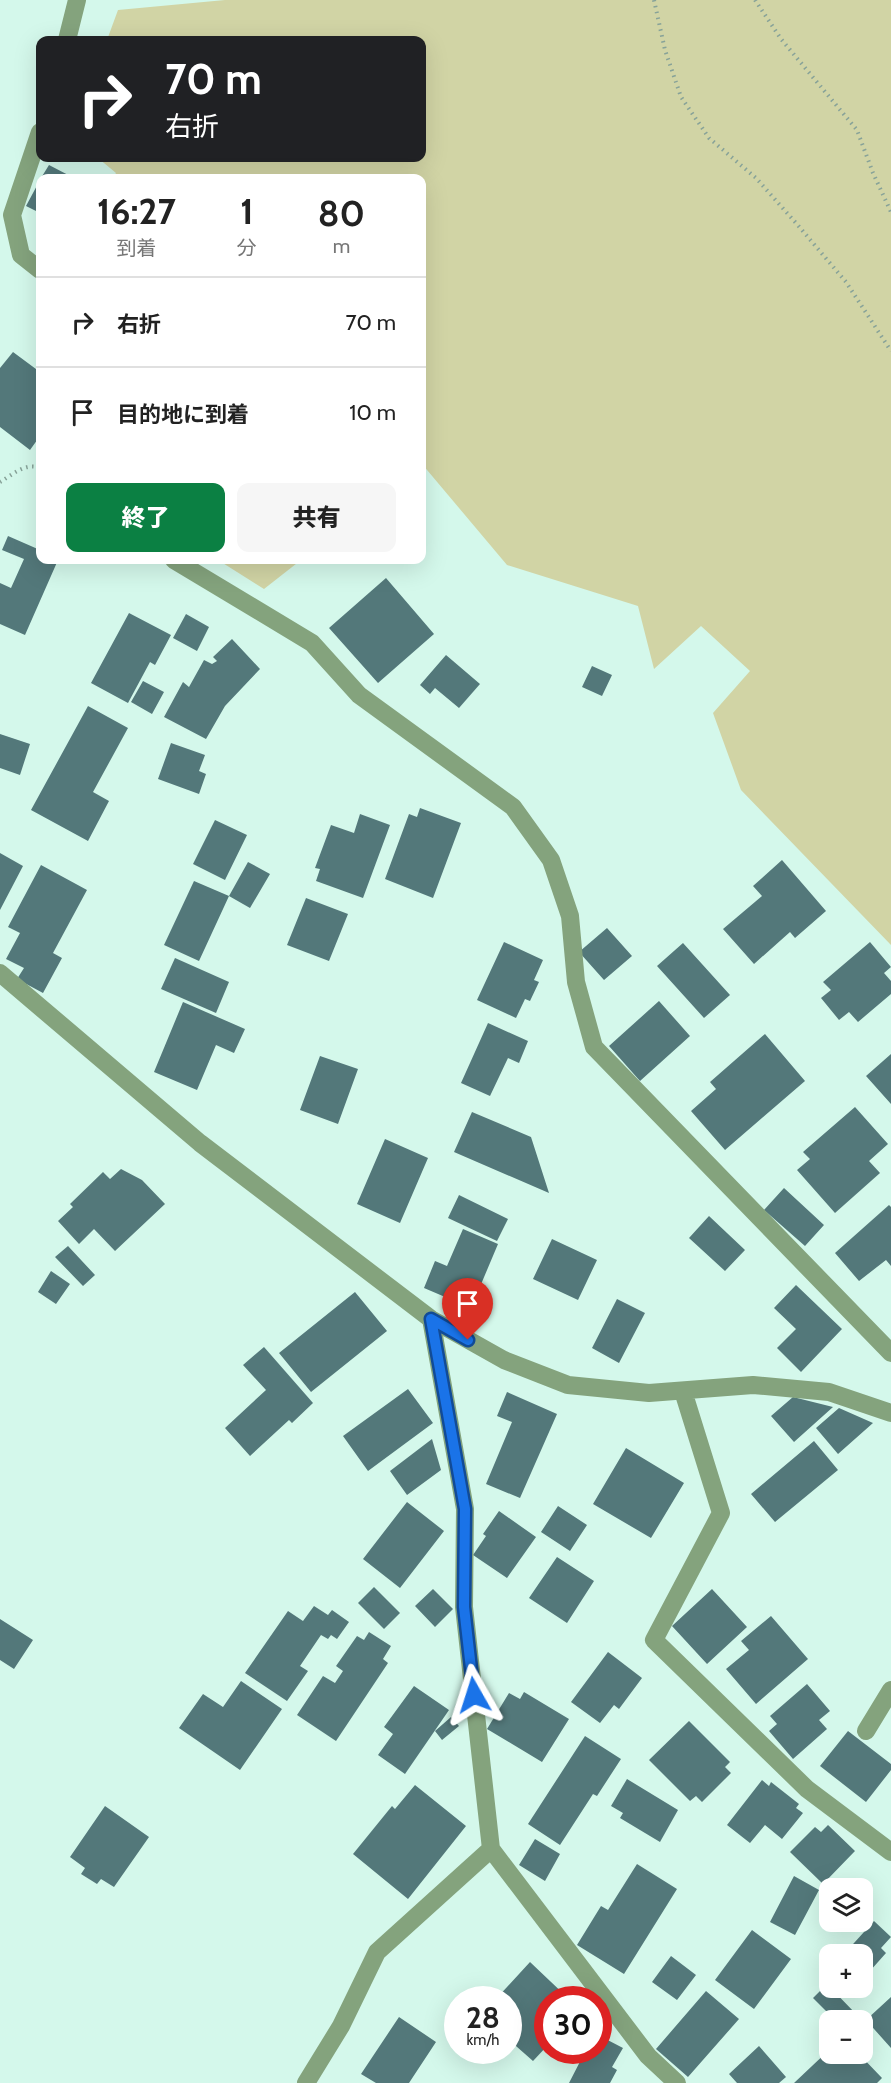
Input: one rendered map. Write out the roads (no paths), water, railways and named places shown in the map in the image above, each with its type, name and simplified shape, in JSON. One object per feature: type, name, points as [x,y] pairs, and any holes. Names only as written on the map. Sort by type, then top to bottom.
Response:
[{"type":"street","points":[[68,36],[77,0]]},
{"type":"street","points":[[36,144],[12,215],[21,255],[36,267]]},
{"type":"street","points":[[181,564],[312,643],[359,695],[513,807],[551,860],[570,916],[576,982],[594,1047],[891,1353]]},
{"type":"street","points":[[0,973],[200,1143],[431,1319],[504,1360],[568,1385],[649,1393],[753,1385],[829,1392],[891,1413]]},
{"type":"street","points":[[431,1319],[465,1509],[464,1607],[491,1849],[648,2056],[677,2083]]},
{"type":"street","points":[[683,1391],[721,1513],[654,1640],[807,1789],[891,1852]]},
{"type":"street","points":[[866,1731],[891,1690]]},
{"type":"street","points":[[306,2083],[341,2026],[377,1952],[491,1849]]}]
